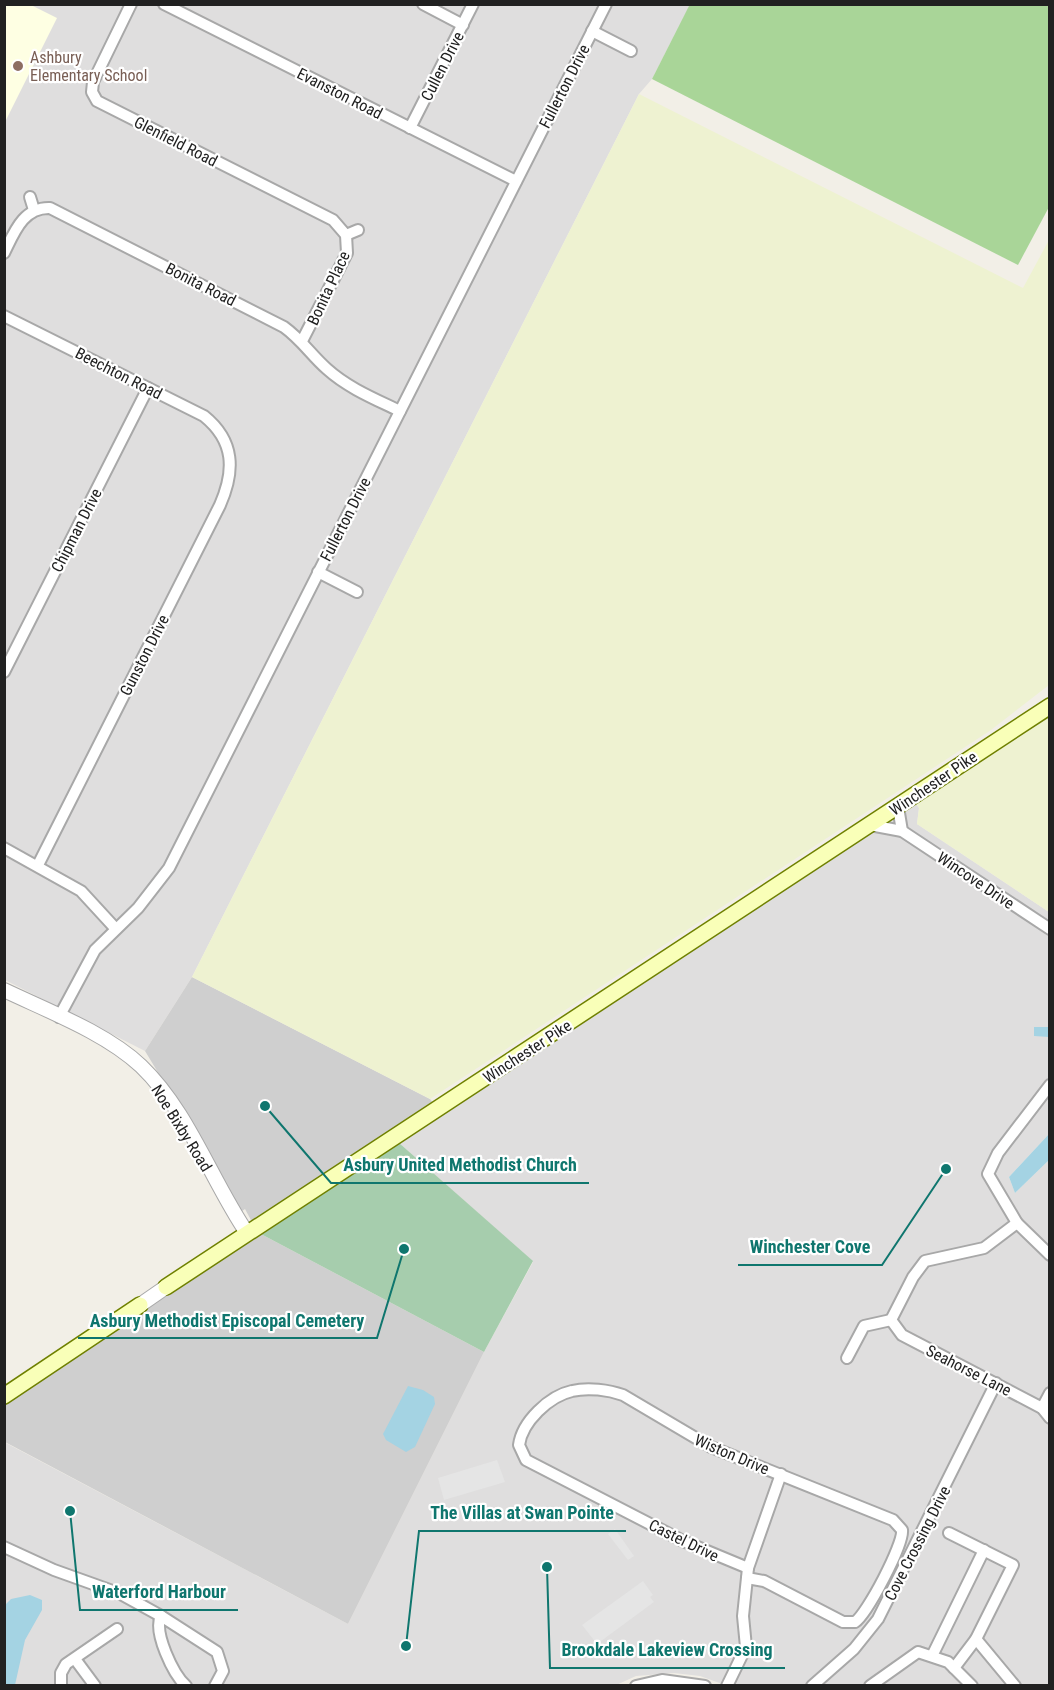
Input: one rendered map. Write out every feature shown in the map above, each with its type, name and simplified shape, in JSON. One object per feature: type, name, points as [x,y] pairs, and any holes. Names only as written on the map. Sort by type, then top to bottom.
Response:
[{"type":"main road","name":"Winchester Pike","points":[[166,1287],[1050,706]]},
{"type":"main road","name":"Winchester Pike","points":[[4,1396],[140,1305]]},
{"type":"street","name":"Glenfield Road","points":[[131,4],[88,93],[101,103],[333,220],[346,235]]},
{"type":"street","name":"Evanston Road","points":[[164,4],[516,181]]},
{"type":"street","points":[[423,4],[463,25]]},
{"type":"street","name":"Cullen Drive","points":[[410,128],[473,4]]},
{"type":"street","name":"Fullerton Drive","points":[[59,1017],[95,950],[151,893],[169,868],[606,4]]},
{"type":"street","points":[[592,31],[631,51]]},
{"type":"street","points":[[4,253],[17,228],[34,210],[30,197]]},
{"type":"street","name":"Bonita Road","points":[[34,210],[50,208],[264,316],[302,341],[327,369],[347,385],[400,411]]},
{"type":"street","points":[[346,235],[358,230]]},
{"type":"street","name":"Bonita Place","points":[[302,341],[346,253],[346,235]]},
{"type":"street","name":"Beechton Road","points":[[4,316],[204,416],[225,441]]},
{"type":"street","name":"Chipman Drive","points":[[4,672],[148,388]]},
{"type":"street","name":"Gunston Drive","points":[[38,865],[227,489],[231,465],[225,441]]},
{"type":"street","points":[[318,572],[357,592]]},
{"type":"street","points":[[898,807],[902,831]]},
{"type":"street","name":"Wincove Drive","points":[[870,825],[902,831],[1050,929]]},
{"type":"street","points":[[4,848],[81,891],[115,928]]},
{"type":"street","name":"Noe Bixby Road","points":[[4,990],[126,1054],[151,1078],[180,1120],[247,1233]]},
{"type":"street","points":[[1050,1085],[988,1169],[989,1179],[1017,1223],[1050,1256]]},
{"type":"street","points":[[847,1358],[864,1326],[891,1320],[913,1277],[925,1261],[984,1248],[1017,1223]]},
{"type":"street","name":"Winchester Pike","points":[[140,1305],[166,1287]]},
{"type":"street","name":"Seahorse Lane","points":[[891,1320],[902,1335],[1042,1408],[1050,1418]]},
{"type":"street","name":"Cove Crossing Drive","points":[[812,1686],[854,1649],[878,1619],[996,1383]]},
{"type":"street","name":"Wiston Drive","points":[[526,1460],[520,1451],[520,1438],[528,1424],[546,1406],[573,1390],[604,1391],[623,1395],[711,1447],[896,1522],[903,1536],[885,1574]]},
{"type":"street","points":[[1042,1408],[1050,1394]]},
{"type":"street","name":"Castel Drive","points":[[526,1460],[843,1622],[851,1623],[864,1614],[885,1574]]},
{"type":"street","points":[[727,1686],[746,1647],[743,1616],[747,1573],[781,1474]]},
{"type":"street","points":[[949,1533],[1013,1565],[976,1639],[954,1668]]},
{"type":"street","points":[[4,1547],[54,1570],[113,1591],[161,1616],[217,1652],[223,1671],[215,1686]]},
{"type":"street","points":[[932,1656],[984,1550]]},
{"type":"street","points":[[161,1616],[157,1626],[172,1669],[186,1686]]},
{"type":"street","points":[[61,1686],[62,1670],[117,1629]]},
{"type":"street","points":[[976,1639],[1015,1686]]},
{"type":"street","points":[[870,1686],[918,1652],[948,1662],[972,1686]]},
{"type":"street","points":[[75,1659],[95,1686]]},
{"type":"street","points":[[636,1686],[662,1680],[705,1686]]},
{"type":"shaded area","name":"Ashbury Elementary School","points":[[5,4],[31,5],[57,18],[5,122]]},
{"type":"shaded area","points":[[4,5],[690,5],[652,79],[639,94],[192,977],[145,1051],[5,980]]},
{"type":"shaded area","points":[[639,94],[1023,288],[1049,240],[1049,685],[991,730],[430,1099],[192,977]]},
{"type":"shaded area","points":[[1049,713],[1049,912],[917,824],[919,808],[914,801]]},
{"type":"shaded area","points":[[914,801],[919,808],[917,824],[1049,912],[1049,1134],[1009,1177],[1015,1193],[1049,1160],[1049,1685],[728,1686],[700,1676],[674,1673],[636,1676],[614,1686],[5,1685],[4,1442],[348,1624],[484,1352],[533,1262],[398,1142],[874,831]]},
{"type":"shaded area","points":[[192,977],[430,1099],[434,1104],[252,1222],[245,1209],[242,1211],[145,1051]]},
{"type":"shaded area","points":[[398,1142],[533,1261],[484,1352],[259,1233]]},
{"type":"shaded area","points":[[259,1233],[484,1352],[348,1624],[5,1442],[5,1401]]},
{"type":"shaded area","points":[[497,1460],[505,1482],[444,1500],[438,1478]]},
{"type":"shaded area","points":[[615,1529],[634,1556],[628,1560],[608,1534]]},
{"type":"shaded area","points":[[643,1581],[653,1595],[650,1597],[654,1602],[597,1644],[582,1625]]},
{"type":"green space","points":[[690,4],[1049,5],[1049,207],[1018,265],[652,79]]},
{"type":"water","points":[[1034,1027],[1049,1027],[1049,1037],[1034,1036]]},
{"type":"water","points":[[1049,1134],[1049,1160],[1015,1193],[1009,1177]]},
{"type":"water","points":[[408,1386],[423,1390],[434,1397],[435,1404],[415,1447],[406,1452],[386,1440],[383,1434]]},
{"type":"water","points":[[30,1595],[42,1600],[42,1610],[25,1640],[15,1685],[5,1685],[5,1605],[11,1599]]},
{"type":"place","name":"Ashbury Elementary School","points":[[18,66]]},
{"type":"place","name":"Asbury United Methodist Church","points":[[265,1106]]},
{"type":"place","name":"Winchester Cove","points":[[946,1169]]},
{"type":"place","name":"Asbury Methodist Episcopal Cemetery","points":[[404,1249]]},
{"type":"place","name":"Waterford Harbour","points":[[70,1511]]},
{"type":"place","name":"Brookdale Lakeview Crossing","points":[[547,1567]]},
{"type":"place","name":"The Villas at Swan Pointe","points":[[406,1646]]}]
